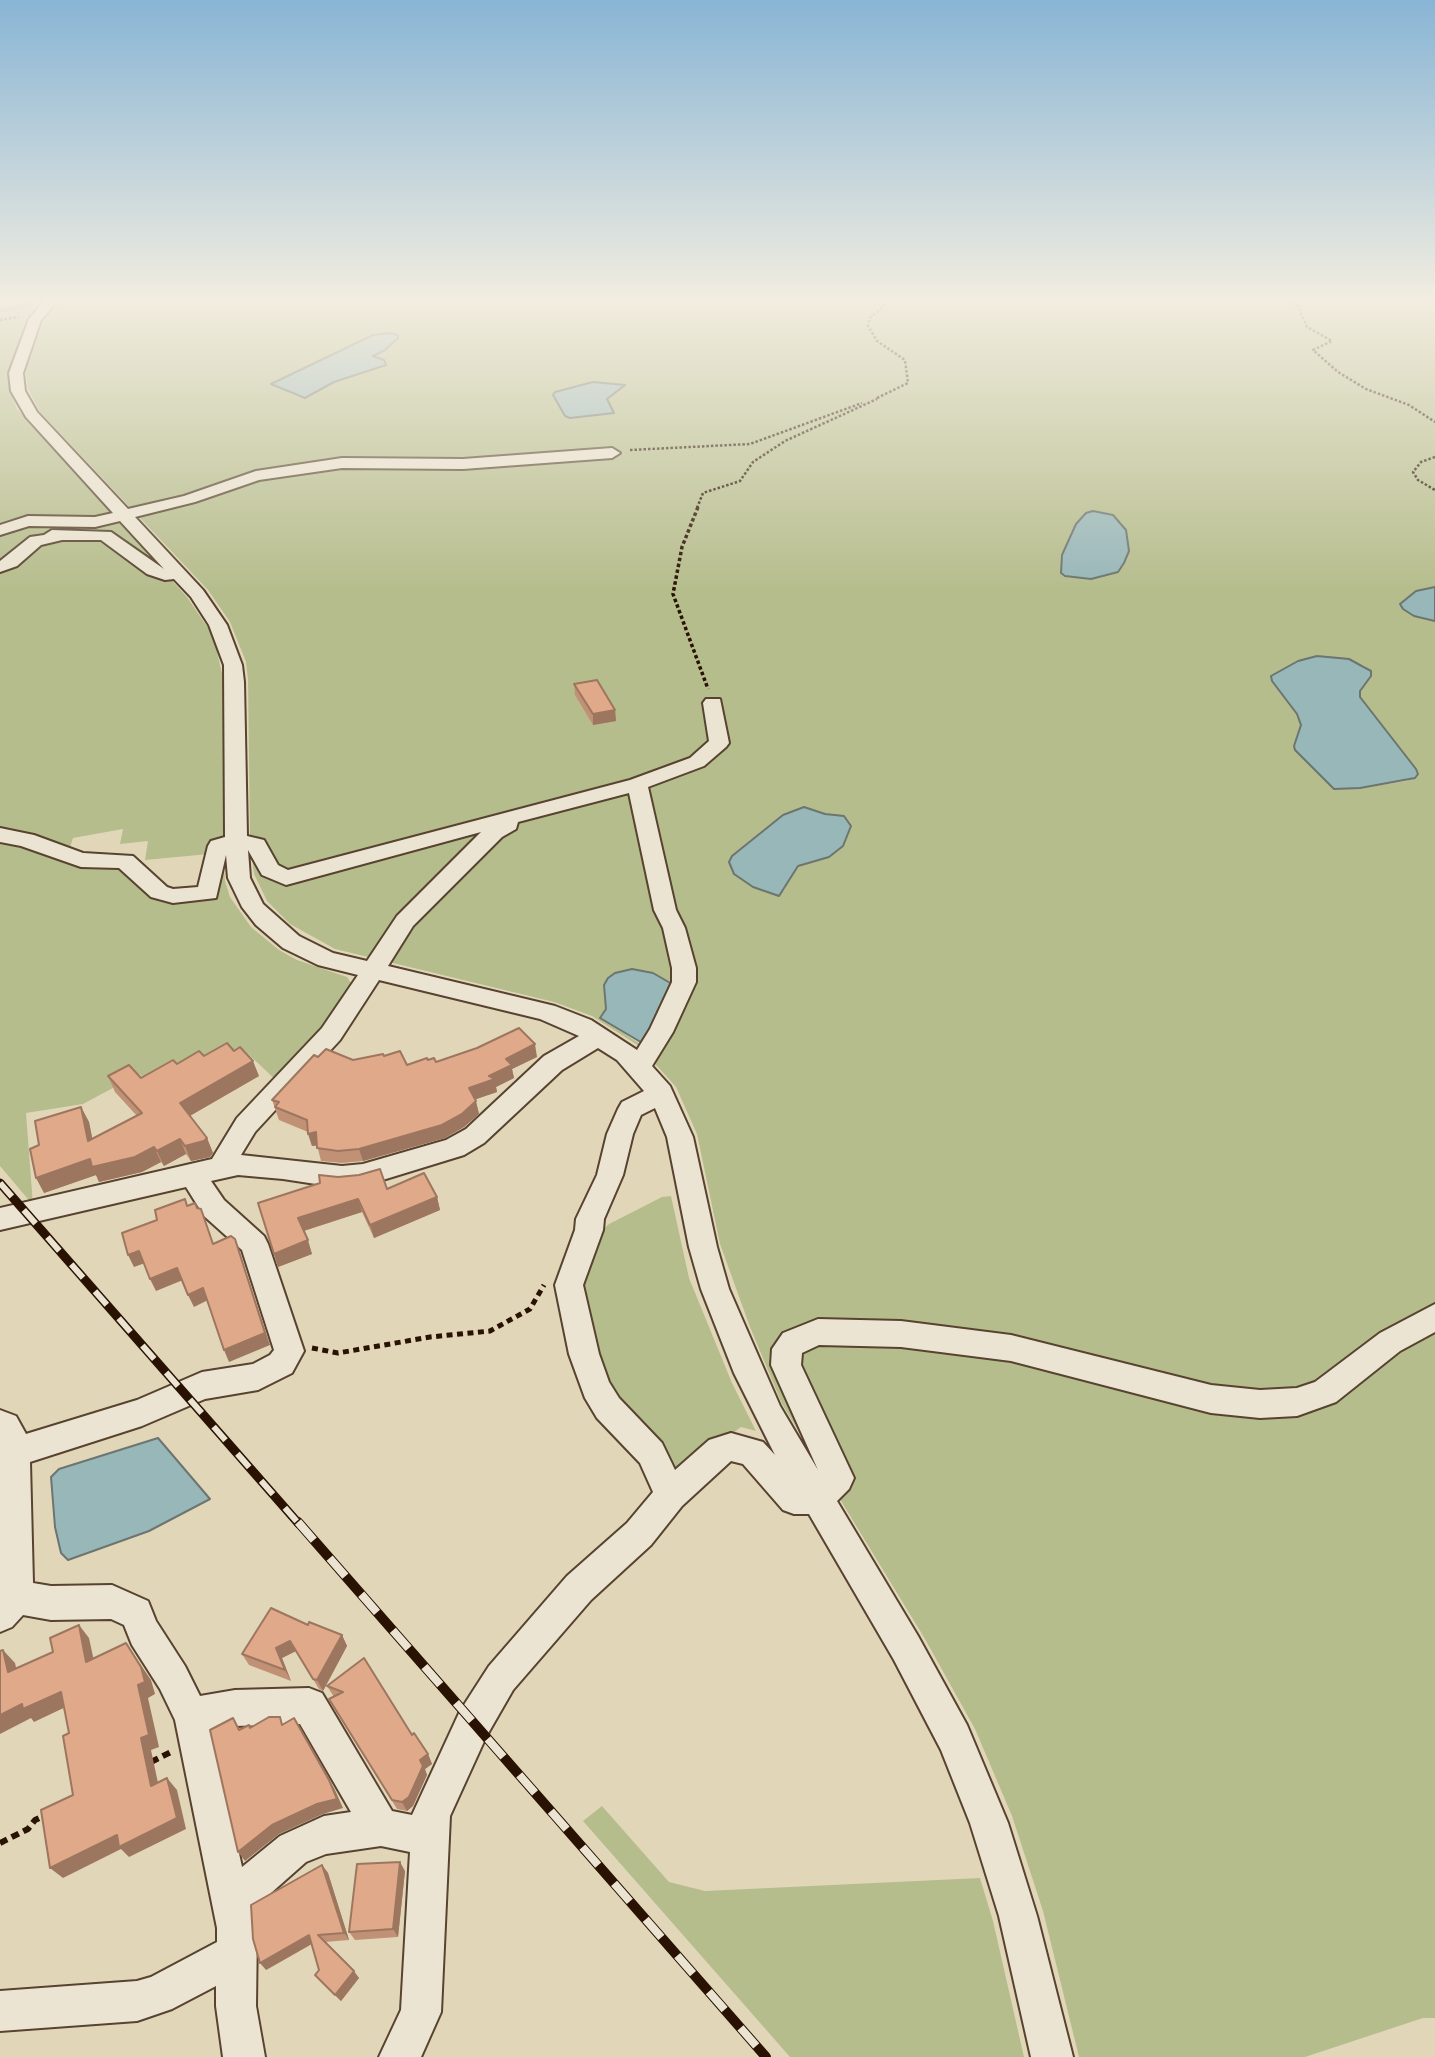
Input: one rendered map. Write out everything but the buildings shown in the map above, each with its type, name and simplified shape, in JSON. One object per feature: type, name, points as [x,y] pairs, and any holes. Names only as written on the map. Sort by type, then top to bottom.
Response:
[{"type":"street","points":[[21,396],[31,414],[197,594],[218,625],[233,665],[239,878],[245,893],[264,920],[284,937],[326,959],[546,1012],[598,1035],[639,1066],[661,1093],[675,1122],[703,1247],[732,1332],[769,1416],[906,1648],[959,1750],[989,1823],[1013,1903],[1052,2057]]},
{"type":"street","points":[[0,530],[28,521],[95,522],[189,499],[247,479],[342,463],[463,464],[612,453]]},
{"type":"street","points":[[0,567],[12,562],[36,541],[54,539],[52,535],[104,535],[153,570],[165,575],[178,574]]},
{"type":"street","points":[[0,835],[26,840],[81,860],[125,861],[134,867],[151,887],[173,896],[208,893],[219,846],[236,841],[256,845],[270,870],[286,878],[637,785],[697,762],[719,743],[713,703]]},
{"type":"street","points":[[637,785],[665,910],[674,928],[684,968],[684,982],[661,1032],[639,1066]]},
{"type":"street","points":[[222,1167],[231,1147],[246,1125],[331,1034],[405,921],[425,898],[494,832],[532,812]]},
{"type":"street","points":[[0,1219],[222,1167],[238,1165],[283,1168],[353,1176],[455,1148],[475,1136],[562,1055],[573,1053],[598,1035]]},
{"type":"street","points":[[661,1093],[631,1109],[620,1134],[610,1175],[590,1219],[589,1230],[569,1285],[584,1354],[596,1388],[608,1408],[651,1453],[671,1495]]},
{"type":"street","points":[[18,1451],[142,1412],[202,1386],[257,1377],[281,1364],[289,1351],[254,1244],[214,1208],[192,1176]]},
{"type":"street","points":[[400,2057],[421,2012],[431,1815],[473,1724],[501,1678],[579,1588],[639,1534],[671,1495],[720,1450],[741,1447],[752,1452],[793,1499],[818,1499],[838,1478],[786,1365],[787,1349],[800,1338],[818,1332],[858,1331],[1011,1348],[1211,1399],[1260,1404],[1297,1402],[1325,1392],[1390,1342],[1435,1317]]},
{"type":"street","points":[[0,1424],[5,1426],[18,1451],[14,1461],[8,1606],[51,1602],[112,1602],[136,1613],[144,1633],[173,1678],[193,1727],[237,1928],[236,2006],[244,2057]]},
{"type":"street","points":[[193,1727],[235,1707],[309,1706],[381,1827]]},
{"type":"street","points":[[233,1908],[240,1894],[293,1849],[324,1835],[381,1827],[430,1838]]},
{"type":"street","points":[[0,2011],[137,2001],[158,1995],[235,1954]]},
{"type":"path","points":[[713,703],[674,594],[682,547],[703,493],[740,481],[753,462],[785,441],[881,396]]},
{"type":"path","points":[[1385,396],[1409,405],[1435,422]]},
{"type":"path","points":[[612,453],[624,450],[750,444],[877,398]]},
{"type":"path","points":[[1435,457],[1421,462],[1413,472],[1418,480],[1435,490]]},
{"type":"path","points":[[287,1343],[338,1353],[430,1337],[490,1331],[530,1309],[556,1266],[578,1261]]},
{"type":"path","points":[[146,1765],[193,1727]]},
{"type":"path","points":[[0,1843],[28,1829],[35,1820],[59,1808]]},
{"type":"green space","points":[[0,396],[12,396],[17,409],[187,597],[208,628],[216,647],[224,683],[225,835],[209,854],[145,860],[148,841],[120,844],[123,829],[73,838],[69,851],[0,832]]},
{"type":"green space","points":[[32,396],[554,396],[561,410],[570,418],[613,413],[606,399],[608,396],[1435,396],[1435,587],[1426,588],[1425,619],[1435,621],[1435,2018],[1423,2018],[1305,2057],[1079,2057],[1043,1911],[1012,1816],[975,1729],[925,1639],[782,1404],[720,1244],[697,1134],[676,1087],[639,1046],[592,1016],[554,1002],[335,949],[290,924],[267,901],[254,874],[250,839],[246,662],[230,622],[208,590],[40,412]],"holes":[[[1121,522],[1126,530],[1129,551],[1091,579],[1065,576],[1061,561],[1076,524]],[[1348,659],[1365,666],[1371,676],[1360,691],[1360,697],[1416,769],[1407,781],[1334,789],[1295,749],[1301,725],[1297,714],[1272,681]],[[804,807],[825,814],[844,816],[829,857],[798,866],[786,881],[732,856],[783,815]],[[632,969],[640,1044],[601,1018],[606,1009],[615,973]]]},
{"type":"green space","points":[[0,838],[121,864],[147,890],[213,895],[223,853],[225,881],[230,897],[251,927],[279,950],[297,960],[347,977],[357,992],[279,1083],[244,1050],[184,1067],[152,1085],[139,1074],[83,1104],[26,1113],[33,1205],[0,1166]]},
{"type":"green space","points":[[671,1196],[689,1278],[732,1383],[756,1431],[741,1427],[674,1477],[616,1402],[597,1368],[576,1285],[596,1236],[609,1224],[662,1197]]},
{"type":"green space","points":[[602,1806],[669,1882],[705,1891],[980,1878],[993,1921],[1024,2057],[790,2057],[583,1821]]},
{"type":"water","points":[[554,396],[611,396],[607,399],[614,413],[570,418],[565,416]]},
{"type":"water","points":[[1093,511],[1113,515],[1126,530],[1129,551],[1124,563],[1118,572],[1091,579],[1065,576],[1061,573],[1062,555],[1076,524],[1086,513]]},
{"type":"water","points":[[1435,587],[1435,621],[1414,616],[1400,604],[1416,591]]},
{"type":"water","points":[[1317,656],[1349,659],[1371,671],[1371,676],[1360,691],[1360,697],[1416,769],[1418,774],[1415,778],[1360,788],[1334,789],[1295,750],[1301,725],[1297,714],[1271,676],[1298,661]]},
{"type":"water","points":[[804,807],[825,814],[844,816],[851,826],[843,846],[829,857],[798,866],[779,896],[753,887],[734,874],[729,862],[732,856],[783,815]]},
{"type":"water","points":[[632,969],[653,973],[672,984],[644,1044],[600,1018],[606,1009],[604,985],[608,978],[615,973]]},
{"type":"water","points":[[158,1438],[210,1499],[149,1531],[68,1560],[61,1553],[55,1527],[51,1477],[59,1469]]},
{"type":"railway","points":[[0,1183],[299,1524]]},
{"type":"railway","points":[[298,1522],[766,2057]]}]
